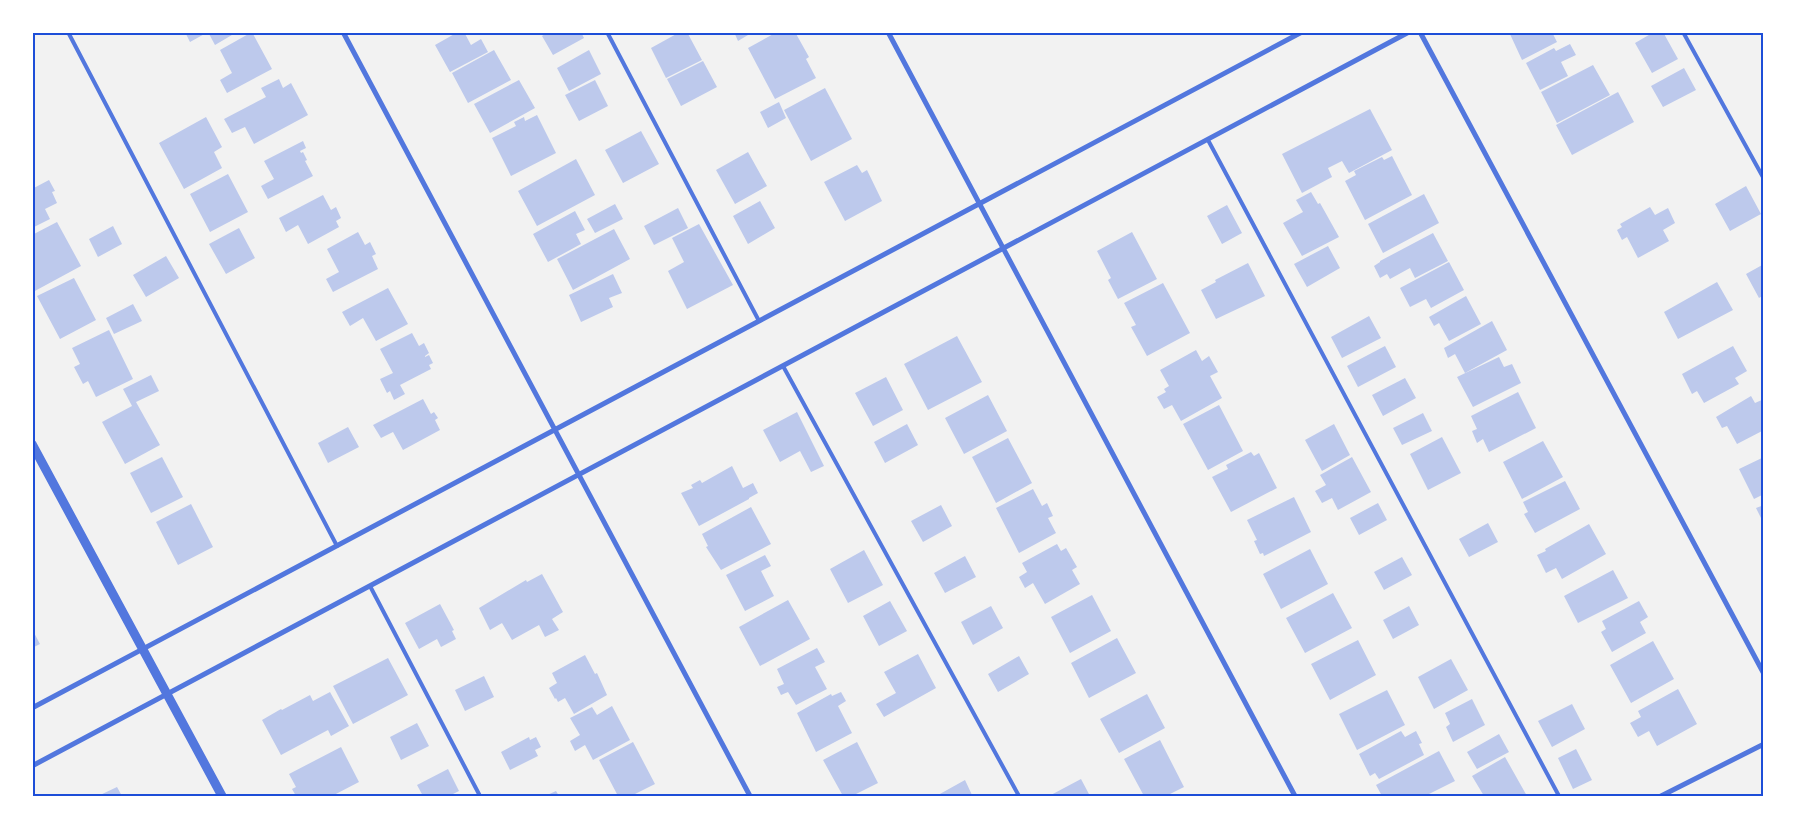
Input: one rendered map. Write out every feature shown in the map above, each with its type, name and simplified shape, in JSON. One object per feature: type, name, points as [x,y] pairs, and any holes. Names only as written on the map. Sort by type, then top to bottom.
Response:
[{"type":"street","points":[[343,32],[750,796]]},
{"type":"street","points":[[888,32],[1295,796]]},
{"type":"street","points":[[32,708],[1302,32]]},
{"type":"street","points":[[32,766],[1409,32]]},
{"type":"street","points":[[1420,32],[1764,674]]},
{"type":"street","points":[[32,444],[222,796]]},
{"type":"street","points":[[1661,796],[1764,744]]},
{"type":"lane","points":[[68,32],[337,546]]},
{"type":"lane","points":[[608,32],[759,321]]},
{"type":"lane","points":[[1683,32],[1764,179]]},
{"type":"lane","points":[[1208,140],[1559,796]]},
{"type":"lane","points":[[783,366],[1019,796]]},
{"type":"lane","points":[[370,586],[480,796]]},
{"type":"building","points":[[185,32],[208,32],[190,42]]},
{"type":"building","points":[[208,32],[237,32],[215,45]]},
{"type":"building","points":[[252,32],[272,69],[227,93],[220,80],[232,73],[220,50]]},
{"type":"building","points":[[458,32],[464,32],[471,45],[481,39],[488,52],[450,72],[435,45]]},
{"type":"building","points":[[548,32],[581,32],[584,38],[553,55],[542,36]]},
{"type":"building","points":[[680,32],[687,32],[702,60],[666,78],[651,48]]},
{"type":"building","points":[[734,32],[753,32],[738,41]]},
{"type":"building","points":[[777,32],[795,32],[809,57],[806,59],[816,78],[775,99],[748,48]]},
{"type":"building","points":[[1509,32],[1552,32],[1557,42],[1522,60]]},
{"type":"building","points":[[1654,32],[1663,32],[1678,59],[1652,73],[1635,43]]},
{"type":"building","points":[[1570,44],[1576,55],[1561,62],[1568,76],[1540,90],[1526,63],[1554,48],[1556,51]]},
{"type":"building","points":[[494,50],[511,80],[468,103],[452,73]]},
{"type":"building","points":[[589,50],[601,74],[569,91],[557,68]]},
{"type":"building","points":[[703,61],[717,87],[681,106],[667,79]]},
{"type":"building","points":[[1593,65],[1610,95],[1557,123],[1541,92]]},
{"type":"building","points":[[1684,68],[1696,90],[1663,107],[1651,86]]},
{"type":"building","points":[[279,79],[283,88],[291,83],[308,115],[254,144],[245,127],[232,133],[224,119],[266,97],[261,88]]},
{"type":"building","points":[[519,80],[535,108],[490,133],[474,104]]},
{"type":"building","points":[[595,80],[608,106],[579,121],[565,95]]},
{"type":"building","points":[[825,88],[852,139],[811,161],[784,110]]},
{"type":"building","points":[[1618,92],[1634,122],[1572,155],[1556,125]]},
{"type":"building","points":[[779,102],[786,118],[768,128],[760,112]]},
{"type":"building","points":[[1370,109],[1392,150],[1349,173],[1342,161],[1328,168],[1332,177],[1302,193],[1282,154]]},
{"type":"building","points":[[537,115],[556,153],[511,176],[492,138],[516,126],[514,122],[524,117],[525,121]]},
{"type":"building","points":[[206,117],[222,147],[214,152],[222,168],[184,189],[159,143]]},
{"type":"building","points":[[641,131],[659,164],[623,183],[605,150]]},
{"type":"building","points":[[303,141],[306,148],[300,151],[301,153],[303,152],[307,160],[305,161],[313,176],[268,199],[261,186],[274,179],[264,161]]},
{"type":"building","points":[[748,152],[767,186],[735,204],[716,170]]},
{"type":"building","points":[[1392,156],[1412,195],[1365,220],[1345,181],[1356,175],[1354,171],[1382,157],[1384,160]]},
{"type":"building","points":[[576,159],[595,195],[537,226],[518,191]]},
{"type":"building","points":[[857,165],[862,173],[867,170],[882,201],[845,221],[824,182]]},
{"type":"building","points":[[228,174],[248,212],[210,232],[190,194]]},
{"type":"building","points":[[49,180],[55,191],[52,192],[57,203],[45,209],[50,219],[32,228],[32,189]]},
{"type":"building","points":[[1746,186],[1761,214],[1730,231],[1715,204]]},
{"type":"building","points":[[1311,192],[1318,204],[1320,203],[1339,237],[1302,256],[1283,223],[1303,212],[1296,200]]},
{"type":"building","points":[[1424,194],[1439,223],[1383,253],[1368,224]]},
{"type":"building","points":[[323,195],[331,210],[336,207],[341,218],[336,221],[339,227],[308,244],[298,225],[286,232],[279,218]]},
{"type":"building","points":[[760,201],[775,228],[748,244],[733,216]]},
{"type":"building","points":[[615,204],[623,219],[595,233],[587,219]]},
{"type":"building","points":[[1227,205],[1242,233],[1222,244],[1207,216]]},
{"type":"building","points":[[1650,207],[1655,215],[1668,208],[1675,223],[1663,230],[1669,241],[1638,258],[1627,237],[1622,240],[1617,230],[1622,227],[1620,224]]},
{"type":"building","points":[[678,208],[688,228],[654,245],[644,226]]},
{"type":"building","points":[[575,211],[585,230],[576,234],[581,244],[548,262],[533,234]]},
{"type":"building","points":[[57,222],[81,266],[33,292],[32,235]]},
{"type":"building","points":[[699,224],[733,285],[687,309],[668,271],[684,262],[672,238]]},
{"type":"building","points":[[113,226],[122,244],[98,257],[89,239]]},
{"type":"building","points":[[239,228],[255,258],[226,274],[209,244]]},
{"type":"building","points":[[614,229],[630,259],[573,290],[557,259]]},
{"type":"building","points":[[358,232],[365,245],[370,242],[376,254],[372,256],[378,269],[333,292],[326,279],[339,272],[327,249]]},
{"type":"building","points":[[1132,232],[1157,279],[1118,299],[1108,280],[1111,278],[1097,251]]},
{"type":"building","points":[[1433,233],[1448,261],[1415,278],[1410,268],[1390,279],[1387,274],[1380,278],[1374,266]]},
{"type":"building","points":[[1328,246],[1340,268],[1307,287],[1294,264]]},
{"type":"building","points":[[166,256],[179,278],[146,297],[133,275]]},
{"type":"building","points":[[1449,262],[1464,290],[1431,308],[1426,299],[1410,307],[1400,288]]},
{"type":"building","points":[[1248,263],[1265,296],[1216,319],[1201,290],[1216,282],[1215,280]]},
{"type":"building","points":[[1764,264],[1764,295],[1759,298],[1746,274]]},
{"type":"building","points":[[613,274],[622,293],[609,298],[613,307],[581,322],[569,295]]},
{"type":"building","points":[[74,278],[96,320],[60,339],[37,296]]},
{"type":"building","points":[[1717,282],[1733,310],[1678,339],[1664,312]]},
{"type":"building","points":[[1163,283],[1190,333],[1147,356],[1131,327],[1136,325],[1124,303]]},
{"type":"building","points":[[388,288],[408,324],[376,341],[363,318],[350,326],[342,312]]},
{"type":"building","points":[[1466,296],[1481,324],[1449,341],[1439,323],[1434,326],[1429,317]]},
{"type":"building","points":[[133,304],[142,321],[114,334],[106,318]]},
{"type":"building","points":[[1369,316],[1381,338],[1342,358],[1331,337]]},
{"type":"building","points":[[1492,321],[1507,350],[1465,373],[1455,354],[1448,358],[1444,348]]},
{"type":"building","points":[[109,330],[133,379],[96,397],[88,381],[83,384],[74,367],[80,364],[72,348]]},
{"type":"building","points":[[412,333],[419,346],[424,343],[429,353],[425,357],[429,355],[433,363],[429,365],[431,369],[400,385],[405,394],[394,400],[390,391],[387,393],[380,379],[393,373],[380,349]]},
{"type":"building","points":[[957,336],[982,382],[928,410],[904,364]]},
{"type":"building","points":[[1385,346],[1396,367],[1358,387],[1347,366]]},
{"type":"building","points":[[1733,346],[1747,371],[1735,378],[1739,384],[1704,403],[1697,391],[1692,394],[1682,374]]},
{"type":"building","points":[[1196,350],[1202,361],[1209,356],[1218,372],[1210,376],[1222,398],[1181,421],[1172,405],[1164,409],[1157,397],[1166,392],[1164,389],[1169,386],[1160,370]]},
{"type":"building","points":[[1499,357],[1504,367],[1512,364],[1521,383],[1473,407],[1457,377]]},
{"type":"building","points":[[151,375],[159,391],[136,402],[160,445],[125,464],[102,422],[132,406],[123,389]]},
{"type":"building","points":[[886,377],[903,410],[873,426],[855,393]]},
{"type":"building","points":[[1405,378],[1416,398],[1383,416],[1372,395]]},
{"type":"building","points":[[1518,392],[1536,428],[1489,452],[1483,439],[1477,443],[1472,431],[1477,429],[1471,416]]},
{"type":"building","points":[[988,395],[1007,431],[964,454],[945,418]]},
{"type":"building","points":[[1751,396],[1755,403],[1764,399],[1764,430],[1737,444],[1727,426],[1722,428],[1716,417]]},
{"type":"building","points":[[423,399],[431,414],[434,412],[438,418],[435,420],[440,430],[403,450],[393,432],[381,438],[373,425]]},
{"type":"building","points":[[1219,405],[1243,451],[1208,470],[1183,424]]},
{"type":"building","points":[[797,412],[824,466],[811,472],[800,451],[780,462],[763,430]]},
{"type":"building","points":[[1423,413],[1432,431],[1402,445],[1393,428]]},
{"type":"building","points":[[907,424],[918,445],[885,463],[874,442]]},
{"type":"building","points":[[1334,424],[1350,455],[1322,471],[1305,440]]},
{"type":"building","points":[[348,427],[359,447],[328,463],[318,443]]},
{"type":"building","points":[[1442,437],[1461,473],[1428,490],[1410,454]]},
{"type":"building","points":[[1008,438],[1032,483],[996,503],[972,457]]},
{"type":"building","points":[[1543,441],[1563,477],[1522,499],[1503,462]]},
{"type":"building","points":[[1251,452],[1254,456],[1259,453],[1277,488],[1231,512],[1212,477],[1228,469],[1226,465]]},
{"type":"building","points":[[162,457],[183,497],[151,513],[130,473]]},
{"type":"building","points":[[1352,457],[1371,492],[1338,510],[1332,498],[1322,503],[1315,491],[1326,485],[1320,475]]},
{"type":"building","points":[[1764,457],[1764,494],[1754,499],[1739,469]]},
{"type":"building","points":[[732,466],[743,488],[753,483],[758,493],[699,526],[681,493],[693,488],[691,485],[700,480],[702,483]]},
{"type":"building","points":[[1565,481],[1580,509],[1535,533],[1524,514],[1528,512],[1523,502]]},
{"type":"building","points":[[1033,489],[1042,506],[1047,503],[1053,516],[1048,518],[1056,533],[1019,553],[996,508]]},
{"type":"building","points":[[1294,497],[1311,532],[1264,556],[1263,553],[1260,554],[1254,541],[1257,540],[1247,520]]},
{"type":"building","points":[[1378,503],[1387,520],[1359,535],[1350,518]]},
{"type":"building","points":[[191,504],[213,547],[178,565],[156,522]]},
{"type":"building","points":[[941,505],[952,526],[923,542],[911,521]]},
{"type":"building","points":[[1764,505],[1764,524],[1756,508]]},
{"type":"building","points":[[751,507],[771,544],[721,570],[706,547],[708,546],[702,534]]},
{"type":"building","points":[[1488,523],[1498,542],[1469,557],[1459,539]]},
{"type":"building","points":[[1589,524],[1606,554],[1562,579],[1556,568],[1546,573],[1537,555]]},
{"type":"building","points":[[1057,544],[1061,551],[1066,548],[1077,567],[1072,570],[1080,584],[1045,604],[1033,583],[1025,588],[1019,577],[1027,572],[1022,563]]},
{"type":"building","points":[[1310,549],[1328,584],[1281,609],[1263,574]]},
{"type":"building","points":[[864,550],[883,585],[848,603],[830,569]]},
{"type":"building","points":[[765,555],[771,566],[761,571],[774,596],[745,611],[726,575]]},
{"type":"building","points":[[965,556],[976,577],[945,593],[934,573]]},
{"type":"building","points":[[1402,557],[1412,575],[1384,590],[1374,572]]},
{"type":"building","points":[[1613,570],[1628,598],[1578,623],[1564,596]]},
{"type":"building","points":[[542,574],[563,612],[552,619],[559,630],[545,637],[539,625],[512,640],[502,623],[490,630],[479,608],[526,580],[527,582]]},
{"type":"building","points":[[1333,593],[1352,628],[1305,653],[1286,618]]},
{"type":"building","points":[[1092,595],[1111,631],[1070,653],[1051,617]]},
{"type":"building","points":[[788,600],[810,639],[760,666],[739,627]]},
{"type":"building","points":[[890,601],[907,631],[879,646],[863,616]]},
{"type":"building","points":[[1639,601],[1648,617],[1640,622],[1646,633],[1612,652],[1601,632],[1606,629],[1602,621]]},
{"type":"building","points":[[440,604],[454,630],[452,631],[456,639],[441,647],[437,639],[419,649],[405,623]]},
{"type":"building","points":[[991,606],[1003,628],[973,645],[961,622]]},
{"type":"building","points":[[1409,606],[1419,625],[1393,639],[1383,620]]},
{"type":"building","points":[[32,629],[40,644],[32,648]]},
{"type":"building","points":[[1117,638],[1136,673],[1089,698],[1071,663]]},
{"type":"building","points":[[1358,640],[1376,675],[1330,700],[1311,664]]},
{"type":"building","points":[[1653,641],[1674,679],[1631,703],[1610,665]]},
{"type":"building","points":[[817,648],[825,662],[815,667],[827,689],[796,705],[788,692],[781,695],[777,687],[784,684],[777,669]]},
{"type":"building","points":[[918,654],[936,688],[884,717],[876,704],[896,693],[884,672]]},
{"type":"building","points":[[585,655],[595,674],[597,673],[607,695],[574,714],[565,698],[558,702],[549,688],[557,683],[552,673]]},
{"type":"building","points":[[1019,656],[1029,674],[998,692],[988,674]]},
{"type":"building","points":[[388,658],[408,695],[353,724],[333,686]]},
{"type":"building","points":[[1451,659],[1468,690],[1434,709],[1418,677]]},
{"type":"building","points":[[484,676],[494,697],[465,711],[455,690]]},
{"type":"building","points":[[1678,689],[1697,724],[1657,746],[1649,731],[1638,737],[1630,723],[1641,717],[1638,711]]},
{"type":"building","points":[[1387,690],[1405,725],[1357,750],[1339,714]]},
{"type":"building","points":[[330,692],[349,726],[331,736],[328,730],[281,755],[262,720],[310,695],[313,701]]},
{"type":"building","points":[[841,692],[846,701],[838,706],[852,733],[816,752],[797,713],[831,694],[832,696]]},
{"type":"building","points":[[1147,694],[1165,728],[1119,753],[1100,719]]},
{"type":"building","points":[[1472,699],[1485,725],[1453,742],[1446,727],[1450,724],[1445,713]]},
{"type":"building","points":[[1572,704],[1585,729],[1552,747],[1538,721]]},
{"type":"building","points":[[612,706],[630,740],[593,760],[585,745],[575,751],[570,741],[580,735],[570,718],[592,707],[597,715]]},
{"type":"building","points":[[417,723],[429,746],[401,760],[390,737]]},
{"type":"building","points":[[1401,731],[1405,737],[1416,731],[1422,743],[1419,744],[1424,755],[1379,779],[1375,773],[1370,776],[1359,754]]},
{"type":"building","points":[[1499,734],[1509,752],[1477,769],[1467,752]]},
{"type":"building","points":[[529,737],[530,740],[536,737],[541,747],[535,750],[538,756],[510,770],[501,752]]},
{"type":"building","points":[[1160,740],[1184,787],[1166,796],[1144,796],[1124,759]]},
{"type":"building","points":[[633,742],[655,784],[631,796],[618,796],[599,760]]},
{"type":"building","points":[[857,742],[878,783],[852,796],[843,796],[823,760]]},
{"type":"building","points":[[341,747],[359,782],[332,796],[296,796],[292,789],[296,787],[289,774]]},
{"type":"building","points":[[1576,749],[1592,780],[1573,789],[1558,758]]},
{"type":"building","points":[[1439,751],[1455,781],[1425,796],[1382,796],[1376,785]]},
{"type":"building","points":[[1505,757],[1527,796],[1484,796],[1472,776]]},
{"type":"building","points":[[448,769],[459,791],[449,796],[423,796],[417,785]]},
{"type":"building","points":[[1081,779],[1090,796],[1049,796]]},
{"type":"building","points":[[965,780],[972,795],[938,795]]},
{"type":"building","points":[[117,787],[122,796],[98,796]]},
{"type":"building","points":[[556,791],[559,796],[545,796]]}]
